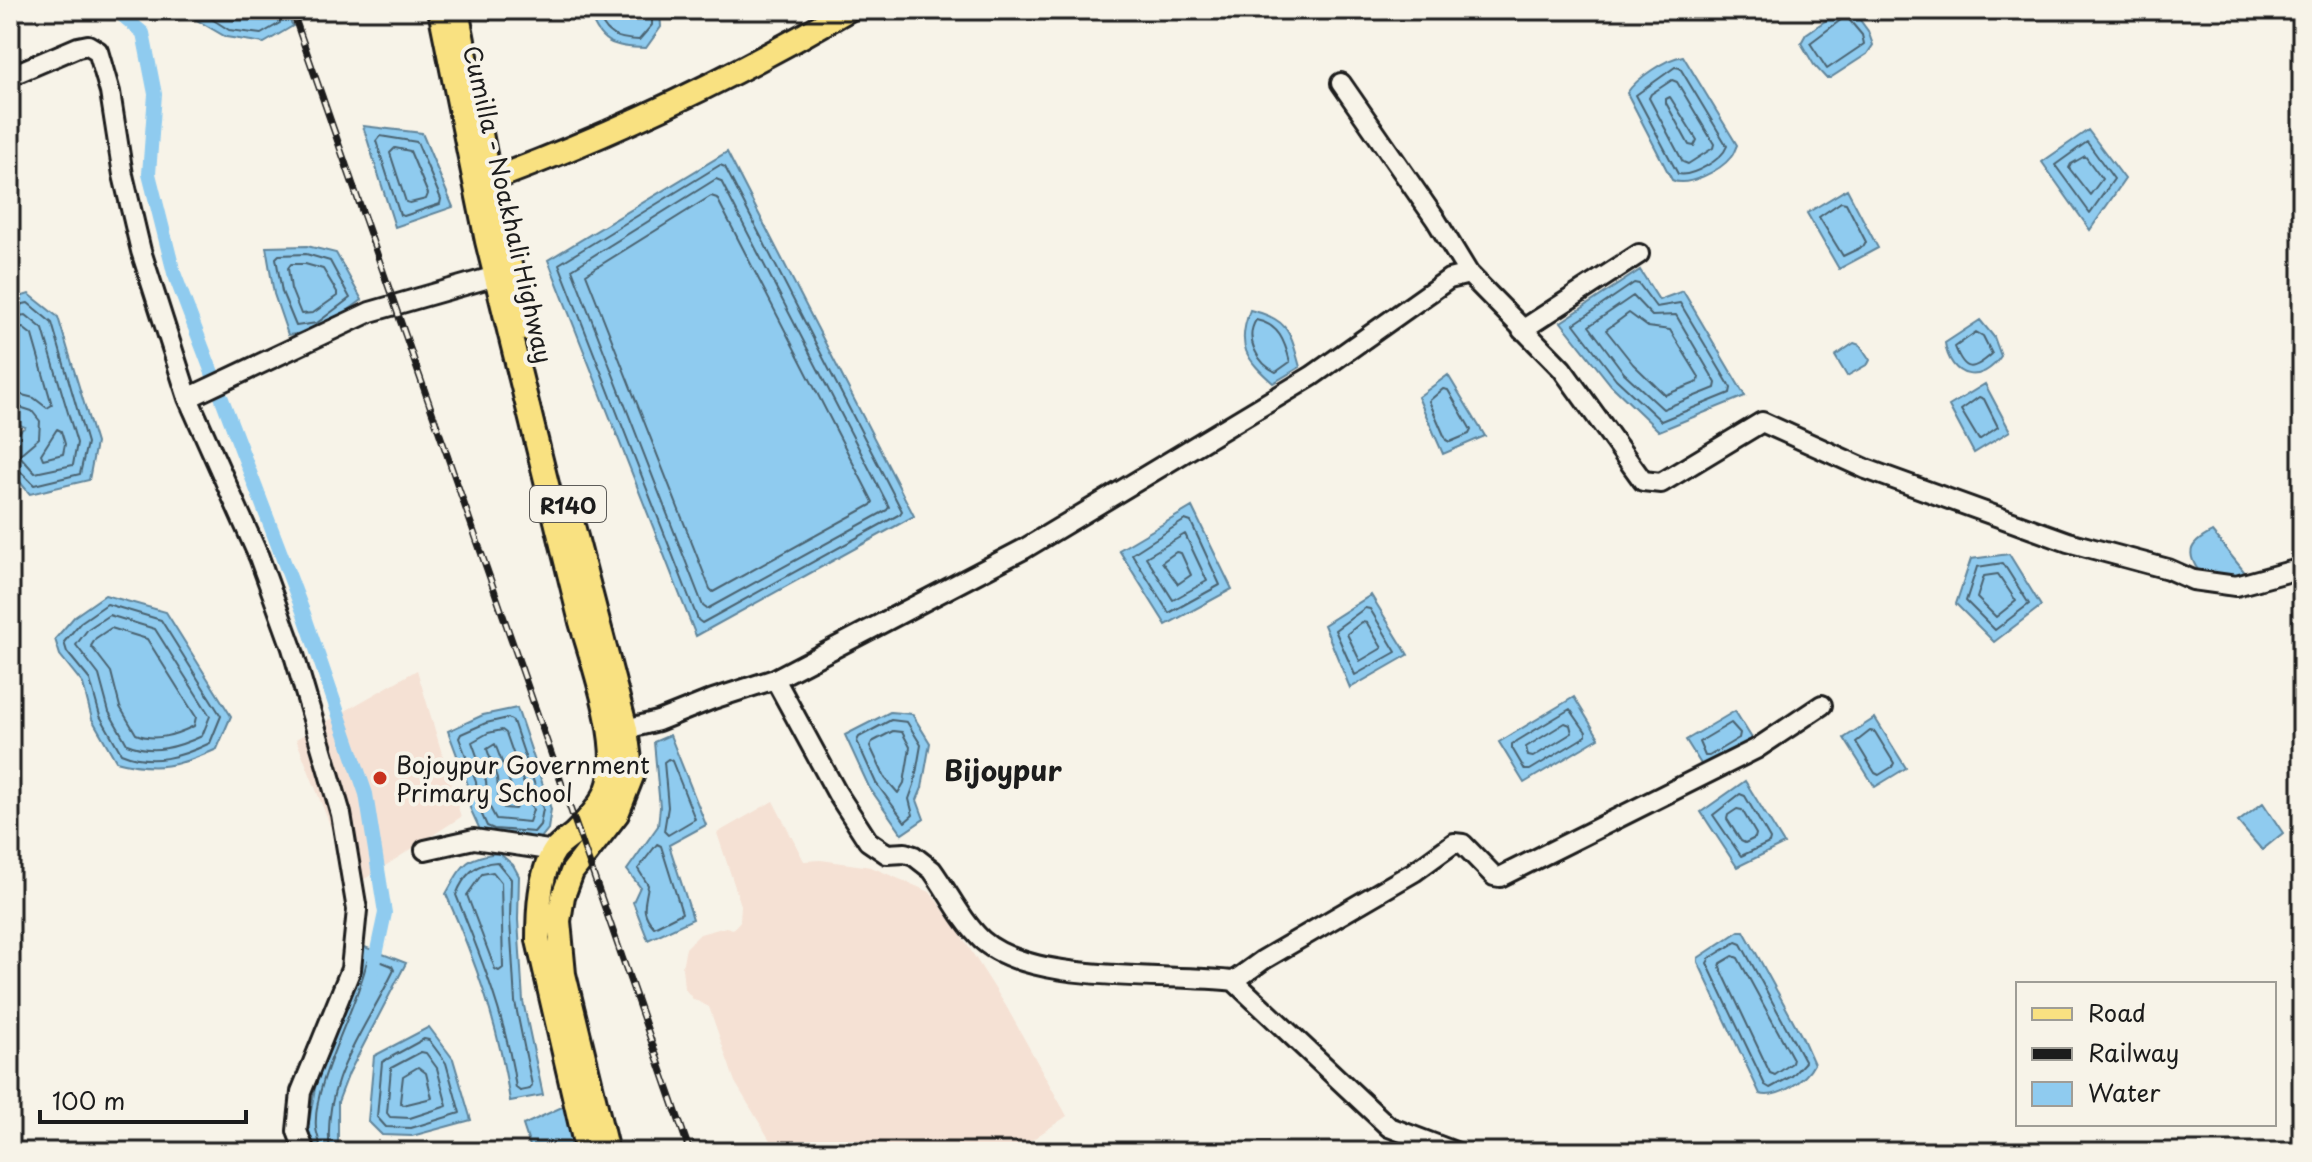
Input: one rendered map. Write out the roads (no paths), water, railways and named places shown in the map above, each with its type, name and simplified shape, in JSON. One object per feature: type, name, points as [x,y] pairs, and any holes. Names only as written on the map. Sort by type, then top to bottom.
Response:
[{"type":"main road","name":"Cumilla - Noakhali Highway","points":[[440,10],[504,277],[530,409],[581,622],[599,682],[612,751],[610,782],[606,793],[578,830],[555,851]]},
{"type":"main road","name":"Cumilla - Noakhali Highway","points":[[457,10],[490,180]]},
{"type":"main road","points":[[490,180],[623,127],[783,47],[848,10]]},
{"type":"main road","name":"R140","points":[[490,180],[504,277],[626,729],[632,776],[623,803],[572,872],[563,896],[559,921],[564,974],[595,1144]]},
{"type":"main road","name":"R140","points":[[555,851],[544,879],[538,911],[538,940],[595,1144]]},
{"type":"street","points":[[10,76],[78,47],[88,45],[98,51],[110,92],[123,175],[141,251],[191,397],[259,557],[292,648],[341,814],[357,910],[351,969],[301,1092],[297,1131],[305,1152]]},
{"type":"street","points":[[1341,83],[1436,220],[1469,274],[1562,369],[1643,481],[1661,483],[1762,422],[1866,469],[2068,542],[2168,569],[2193,580],[2236,586],[2302,568]]},
{"type":"street","points":[[1522,330],[1639,254]]},
{"type":"street","points":[[626,729],[658,721],[726,694],[775,679],[1024,549],[1312,376],[1449,279],[1469,274]]},
{"type":"street","points":[[191,397],[370,312],[504,277]]},
{"type":"street","points":[[775,679],[837,793],[868,841],[887,854],[905,853],[923,861],[981,939],[1002,954],[1033,966],[1117,975],[1234,981],[1263,960],[1414,872],[1454,843],[1463,844],[1494,876],[1500,877],[1756,749],[1822,705]]},
{"type":"street","points":[[425,850],[474,839],[555,851]]},
{"type":"street","points":[[1234,981],[1389,1127],[1455,1152]]},
{"type":"water","points":[[194,10],[284,10],[293,26],[264,43],[226,37],[195,19]]},
{"type":"water","points":[[589,10],[660,10],[661,27],[646,48],[616,45],[602,37]]},
{"type":"water","points":[[1841,10],[1854,12],[1868,31],[1873,45],[1867,54],[1826,78],[1801,43],[1806,34]]},
{"type":"water","points":[[1683,56],[1737,145],[1731,157],[1712,172],[1695,180],[1678,182],[1672,180],[1627,93],[1652,70]]},
{"type":"water","points":[[363,126],[422,133],[453,207],[395,227]]},
{"type":"water","points":[[2088,130],[2125,179],[2090,230],[2042,162]]},
{"type":"water","points":[[727,152],[914,516],[696,636],[548,260]]},
{"type":"water","points":[[1847,189],[1878,248],[1839,269],[1807,213]]},
{"type":"water","points":[[307,246],[336,253],[362,300],[320,331],[288,335],[274,294],[266,247]]},
{"type":"water","points":[[1640,270],[1659,300],[1683,291],[1745,396],[1659,431],[1611,385],[1561,322]]},
{"type":"water","points":[[29,294],[58,317],[96,443],[89,480],[30,494],[13,469],[10,456],[10,439],[25,427],[10,421],[10,300]]},
{"type":"water","points":[[1250,310],[1273,318],[1286,329],[1300,367],[1273,383],[1256,367],[1246,351],[1244,333]]},
{"type":"water","points":[[1980,320],[1994,337],[2001,356],[1985,371],[1968,374],[1953,364],[1945,343]]},
{"type":"water","points":[[1854,343],[1860,345],[1870,360],[1847,376],[1835,356]]},
{"type":"water","points":[[1448,375],[1485,436],[1443,454],[1418,397]]},
{"type":"water","points":[[1985,384],[2010,431],[1974,453],[1949,406]]},
{"type":"water","points":[[1192,507],[1232,589],[1166,625],[1119,550]]},
{"type":"water","points":[[2212,532],[2247,575],[2249,590],[2246,592],[2236,596],[2222,595],[2194,564],[2192,550],[2195,544]]},
{"type":"water","points":[[2009,554],[2041,606],[1994,642],[1956,604],[1971,559]]},
{"type":"water","points":[[105,595],[166,612],[231,716],[217,749],[168,766],[116,761],[92,719],[83,684],[60,655],[55,639],[75,616]]},
{"type":"water","points":[[1371,595],[1408,655],[1350,688],[1324,625]]},
{"type":"water","points":[[1574,697],[1599,738],[1524,783],[1499,742]]},
{"type":"water","points":[[517,708],[551,809],[548,829],[540,839],[523,841],[481,832],[470,808],[468,785],[448,731],[483,715]]},
{"type":"water","points":[[1735,711],[1753,740],[1704,769],[1686,740]]},
{"type":"water","points":[[890,712],[912,714],[930,743],[917,800],[924,819],[902,834],[869,787],[845,735]]},
{"type":"water","points":[[1875,718],[1906,768],[1875,787],[1844,738]]},
{"type":"water","points":[[670,735],[706,825],[669,845],[693,919],[648,940],[633,902],[640,887],[627,870],[658,826],[660,807],[654,742]]},
{"type":"water","points":[[1745,781],[1784,844],[1737,867],[1701,812]]},
{"type":"water","points":[[2263,803],[2283,833],[2262,850],[2238,822]]},
{"type":"water","points":[[499,853],[513,865],[519,876],[518,920],[523,1001],[543,1095],[510,1101],[500,1048],[485,995],[446,894],[466,864],[479,857]]},
{"type":"water","points":[[1739,931],[1744,931],[1814,1064],[1798,1082],[1775,1094],[1760,1094],[1698,962],[1698,958]]},
{"type":"water","points":[[362,946],[406,963],[349,1073],[338,1102],[338,1152],[314,1152],[308,1127],[317,1077]]},
{"type":"water","points":[[429,1027],[453,1059],[471,1120],[412,1136],[382,1135],[368,1121],[374,1056]]},
{"type":"water","points":[[575,1101],[583,1152],[532,1152],[523,1125]]},
{"type":"waterway","points":[[116,10],[143,33],[155,94],[149,174],[174,273],[304,614],[366,794],[385,913],[373,969]]},
{"type":"railway","points":[[292,10],[690,1152]]},
{"type":"place","name":"Bojoypur Government Primary School","points":[[380,778]]},
{"type":"district","name":"Bijoypur","points":[[1003,769]]}]
